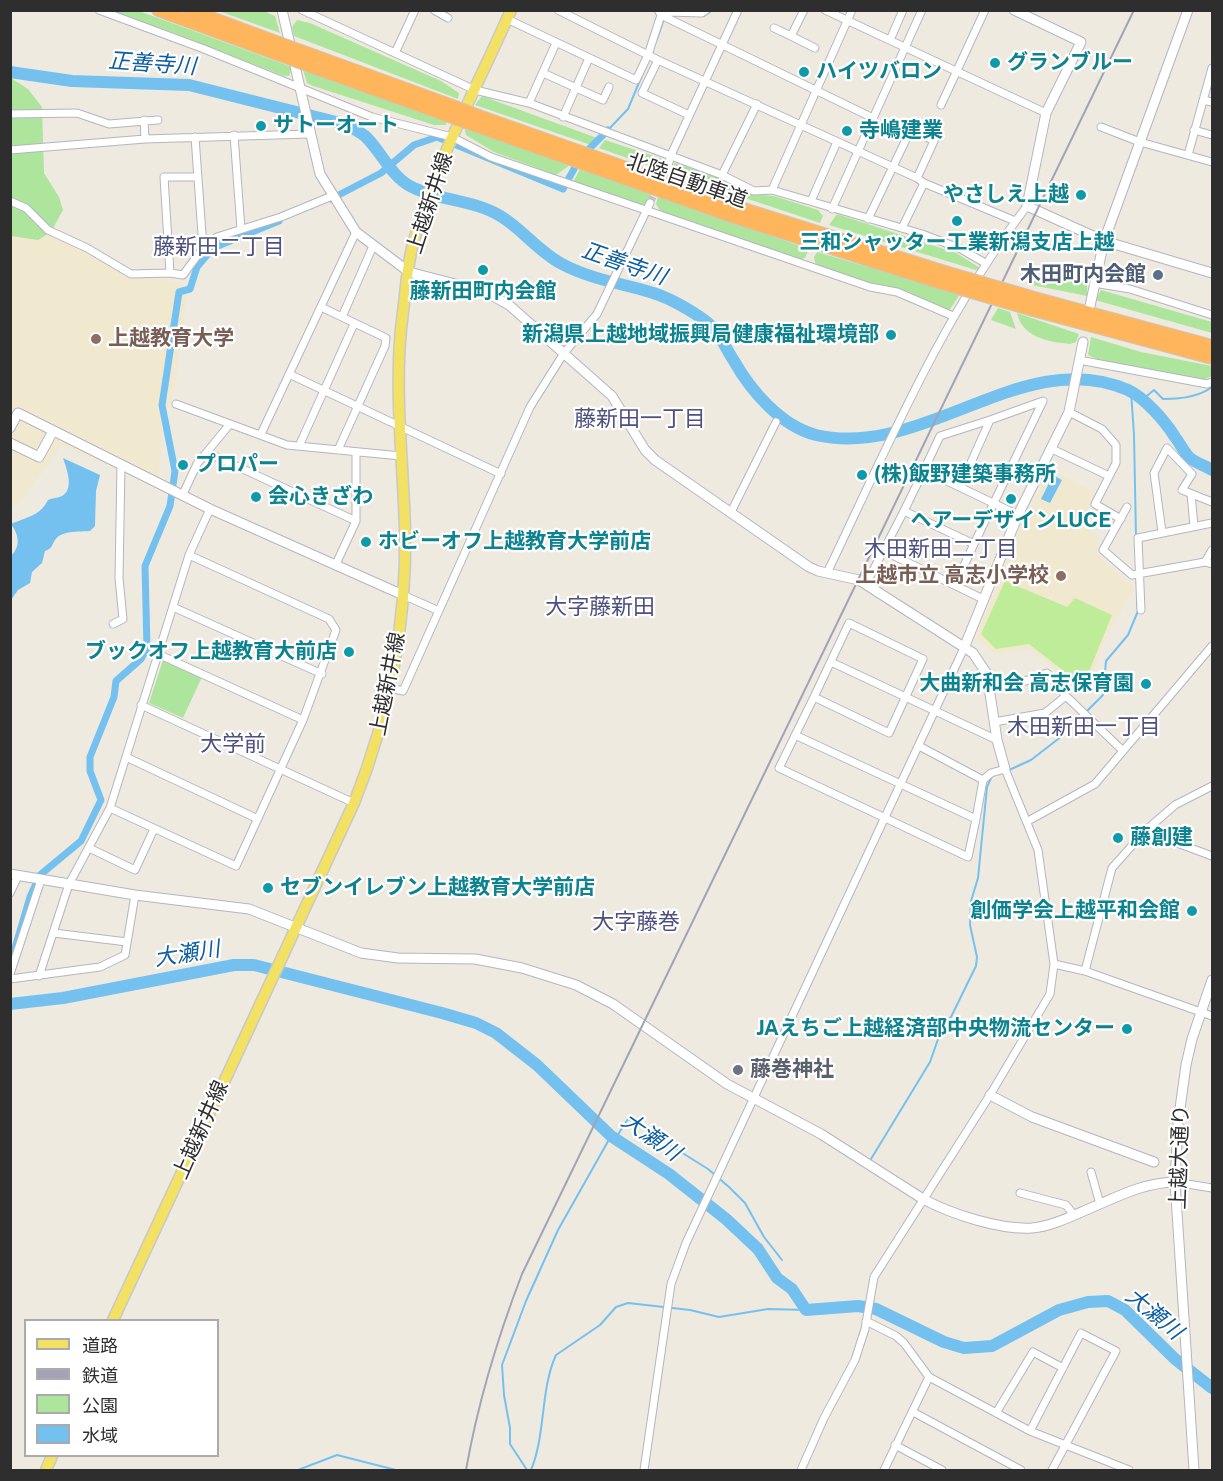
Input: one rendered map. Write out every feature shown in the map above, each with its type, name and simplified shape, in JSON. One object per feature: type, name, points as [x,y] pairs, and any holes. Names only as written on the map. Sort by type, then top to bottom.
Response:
[{"type":"highway","name":"北陸自動車道","points":[[158,10],[280,49],[315,56],[477,121],[943,277],[1212,358]]},
{"type":"highway","name":"北陸自動車道","points":[[190,10],[280,49],[318,69],[448,110]]},
{"type":"highway","name":"北陸自動車道","points":[[1035,304],[1212,346]]},
{"type":"main road","name":"上越新井線","points":[[113,1319],[293,928],[354,803],[375,748],[390,688],[403,595],[405,531],[399,426],[400,347],[413,246],[427,201],[452,137],[509,15]]},
{"type":"street","points":[[99,10],[204,49],[372,117],[452,137],[491,157],[648,207],[870,287],[897,292],[953,316]]},
{"type":"street","points":[[282,10],[306,122],[320,174],[356,232],[409,272],[471,287],[497,298],[612,396],[645,450],[655,460],[795,558],[827,573],[866,584],[973,653],[984,666],[997,740],[1006,772],[1035,838],[1043,876],[1054,964],[1050,994],[990,1095],[874,1277],[855,1360],[801,1470]]},
{"type":"street","points":[[302,10],[475,90],[529,103],[671,155],[722,175],[754,191],[772,190],[902,228],[961,249],[985,263]]},
{"type":"street","points":[[395,53],[415,10]]},
{"type":"street","points":[[434,10],[448,18]]},
{"type":"street","points":[[558,10],[658,60],[706,80],[856,152],[1015,221]]},
{"type":"street","points":[[660,13],[702,13],[706,10]]},
{"type":"street","points":[[667,169],[671,155],[738,10]]},
{"type":"street","points":[[791,36],[804,10]]},
{"type":"street","points":[[825,10],[1046,113]]},
{"type":"street","points":[[772,190],[852,10]]},
{"type":"street","points":[[890,40],[903,10]]},
{"type":"street","points":[[832,209],[922,10]]},
{"type":"street","points":[[940,105],[985,10]]},
{"type":"street","points":[[1090,306],[1104,241],[1188,10]]},
{"type":"street","points":[[827,573],[953,316],[985,263],[1027,206],[1046,113],[1081,42],[1017,11]]},
{"type":"street","points":[[509,15],[556,43],[636,80],[648,55],[660,13]]},
{"type":"street","points":[[660,13],[873,118]]},
{"type":"street","points":[[774,28],[814,48]]},
{"type":"street","points":[[529,103],[556,43]]},
{"type":"street","points":[[563,117],[589,58]]},
{"type":"street","points":[[658,60],[642,93],[689,115]]},
{"type":"street","points":[[1188,155],[1212,68]]},
{"type":"street","points":[[543,73],[603,100],[609,87]]},
{"type":"street","points":[[1203,100],[1212,102]]},
{"type":"street","points":[[722,175],[757,104]]},
{"type":"street","points":[[10,114],[77,113],[109,124],[158,120]]},
{"type":"street","points":[[144,120],[145,139]]},
{"type":"street","points":[[1101,127],[1140,142],[1212,162]]},
{"type":"street","points":[[868,219],[910,129],[934,141],[917,177]]},
{"type":"street","points":[[1194,130],[1212,135]]},
{"type":"street","points":[[10,150],[145,139],[309,134]]},
{"type":"street","points":[[234,135],[241,229]]},
{"type":"street","points":[[195,137],[203,248]]},
{"type":"street","points":[[811,201],[837,142]]},
{"type":"street","points":[[170,273],[164,177],[198,177]]},
{"type":"street","points":[[902,228],[924,183]]},
{"type":"street","points":[[10,201],[26,208],[48,230],[87,248],[131,274],[183,275],[203,248],[217,237],[332,196]]},
{"type":"street","points":[[1027,206],[1104,241],[1212,273]]},
{"type":"street","points":[[390,688],[403,691],[530,407],[564,353],[591,323],[648,207]]},
{"type":"street","points":[[261,434],[356,232]]},
{"type":"street","points":[[342,317],[373,246]]},
{"type":"street","points":[[1094,283],[1130,289],[1212,315]]},
{"type":"street","points":[[321,307],[386,338],[385,346],[338,450]]},
{"type":"street","points":[[299,446],[322,390],[354,324]]},
{"type":"street","points":[[644,1470],[671,1284],[711,1188],[964,648],[1018,515],[1052,449],[1072,402],[1083,342]]},
{"type":"street","points":[[1078,365],[1207,384],[1212,382]]},
{"type":"street","points":[[289,374],[501,474]]},
{"type":"street","points":[[866,584],[940,436],[1043,401],[955,585]]},
{"type":"street","points":[[176,404],[287,445],[401,456]]},
{"type":"street","points":[[1068,412],[1102,429],[1116,445],[1116,463],[1095,504],[1120,519]]},
{"type":"street","points":[[10,428],[18,413],[210,509],[439,611]]},
{"type":"street","points":[[960,487],[990,420]]},
{"type":"street","points":[[731,512],[776,422]]},
{"type":"street","points":[[183,494],[197,464],[230,424]]},
{"type":"street","points":[[10,443],[39,458],[52,431]]},
{"type":"street","points":[[1162,532],[1154,473],[1167,448],[1192,474],[1182,490],[1212,502]]},
{"type":"street","points":[[1052,449],[1109,476]]},
{"type":"street","points":[[208,453],[356,521]]},
{"type":"street","points":[[336,564],[356,521],[356,453]]},
{"type":"street","points":[[113,624],[123,619],[119,578],[121,465]]},
{"type":"street","points":[[924,470],[1018,515]]},
{"type":"street","points":[[1191,494],[1194,526]]},
{"type":"street","points":[[1128,507],[1103,550],[1132,575],[1209,563],[1212,550]]},
{"type":"street","points":[[39,976],[69,884],[110,808],[189,555],[210,509]]},
{"type":"street","points":[[904,511],[974,544]]},
{"type":"street","points":[[1141,610],[1141,575],[1137,538],[1212,524]]},
{"type":"street","points":[[884,551],[983,599]]},
{"type":"street","points":[[110,808],[236,866],[303,720],[322,674],[336,630],[329,619],[189,555]]},
{"type":"street","points":[[173,606],[322,674]]},
{"type":"street","points":[[814,697],[889,734],[923,659],[849,623],[779,768],[968,857],[983,780],[991,773],[1006,772]]},
{"type":"street","points":[[1028,821],[1095,784],[1212,646]]},
{"type":"street","points":[[158,654],[303,720]]},
{"type":"street","points":[[831,662],[997,740]]},
{"type":"street","points":[[989,687],[1020,683],[1047,673],[1066,696],[1123,752]]},
{"type":"street","points":[[994,722],[1045,713],[1066,696]]},
{"type":"street","points":[[141,705],[354,803]]},
{"type":"street","points":[[795,735],[976,819]]},
{"type":"street","points":[[919,746],[983,780]]},
{"type":"street","points":[[126,757],[258,819]]},
{"type":"street","points":[[1085,970],[1112,868],[1145,831],[1174,805],[1212,786]]},
{"type":"street","points":[[89,848],[135,870],[154,829]]},
{"type":"street","points":[[1145,831],[1212,856]]},
{"type":"street","points":[[10,893],[14,875],[135,895],[249,909],[293,928],[377,957],[475,959],[522,968],[576,985],[613,1004],[727,1084],[821,1134],[923,1199],[955,1213],[1015,1228],[1034,1228],[1074,1215],[1141,1186],[1175,1182],[1212,1188]]},
{"type":"street","points":[[41,880],[10,976],[39,976],[100,967],[125,955],[135,895]]},
{"type":"street","points":[[54,933],[127,942]]},
{"type":"street","points":[[1054,964],[1085,970],[1212,1016]]},
{"type":"street","name":"上越大通り","points":[[1194,1470],[1175,1182],[1182,1092],[1192,1039],[1212,980]]},
{"type":"street","points":[[990,1095],[1032,1117],[1154,1162]]},
{"type":"street","points":[[1091,1172],[1100,1204]]},
{"type":"street","points":[[1020,1193],[1066,1205],[1074,1215]]},
{"type":"street","points":[[866,1318],[904,1343],[929,1377],[1030,1431],[1129,1470]]},
{"type":"street","points":[[1030,1431],[1081,1333],[1116,1351],[1052,1470]]},
{"type":"street","points":[[996,1413],[1033,1352],[1063,1368]]},
{"type":"street","points":[[884,1470],[929,1377]]},
{"type":"street","points":[[913,1412],[1021,1470]]},
{"type":"street","points":[[895,1445],[942,1470]]},
{"type":"shaded area","name":"上越教育大学","points":[[11,205],[94,247],[132,270],[179,283],[187,291],[175,387],[163,421],[158,488],[62,445],[24,498],[11,508]]},
{"type":"shaded area","name":"上越市立 高志小学校","points":[[1050,469],[1096,493],[1080,525],[1098,535],[1097,554],[1134,588],[1101,647],[1092,679],[1083,691],[1029,649],[994,654],[976,637],[1014,543]]},
{"type":"green space","points":[[105,11],[139,11],[292,67],[289,76],[284,76],[169,31]]},
{"type":"green space","points":[[219,11],[264,11],[275,16],[280,33]]},
{"type":"green space","points":[[297,20],[310,23],[441,81],[459,93],[458,99],[294,36],[292,27]]},
{"type":"green space","points":[[303,70],[447,121],[446,125],[434,125],[313,86],[307,83]]},
{"type":"green space","points":[[11,78],[28,89],[42,107],[44,173],[59,197],[63,210],[51,232],[38,240],[11,236]]},
{"type":"green space","points":[[482,96],[597,138],[591,145],[475,105]]},
{"type":"green space","points":[[464,127],[570,165],[556,175],[494,152],[466,135]]},
{"type":"green space","points":[[605,140],[660,158],[664,163],[661,170],[599,148]]},
{"type":"green space","points":[[676,163],[725,180],[753,194],[774,196],[818,210],[823,216],[820,223],[670,173],[672,165]]},
{"type":"green space","points":[[580,169],[651,194],[648,201],[640,208],[572,184]]},
{"type":"green space","points":[[658,197],[809,249],[805,258],[797,260],[662,214],[656,204]]},
{"type":"green space","points":[[837,214],[956,253],[980,268],[976,270],[829,225]]},
{"type":"green space","points":[[817,252],[960,294],[949,311],[909,292],[864,282],[816,266],[814,257]]},
{"type":"green space","points":[[1049,273],[1087,282],[1087,296],[1027,284],[1034,277],[1043,279]]},
{"type":"green space","points":[[1101,290],[1212,322],[1212,333],[1095,300]]},
{"type":"green space","points":[[998,308],[1010,312],[1016,329],[991,320]]},
{"type":"green space","points":[[1017,313],[1079,334],[1076,342],[1062,343],[1037,337],[1024,328]]},
{"type":"green space","points":[[1091,337],[1141,352],[1212,366],[1212,376],[1203,380],[1104,362],[1088,355]]},
{"type":"green space","points":[[1005,581],[1067,607],[1075,598],[1112,615],[1083,686],[1029,644],[996,649],[981,634]]},
{"type":"green space","points":[[163,660],[202,677],[183,718],[149,703]]},
{"type":"water","points":[[63,458],[100,475],[96,491],[95,526],[90,531],[71,532],[58,537],[51,548],[45,551],[42,563],[32,572],[30,583],[18,590],[11,600],[11,556],[18,540],[11,524],[41,510],[48,500],[66,493],[69,483]]},
{"type":"water","points":[[1053,475],[1062,480],[1050,503],[1041,499]]},
{"type":"waterway","points":[[704,16],[713,10]]},
{"type":"waterway","points":[[657,39],[664,19]]},
{"type":"waterway","points":[[608,130],[628,109],[648,61]]},
{"type":"waterway","name":"正善寺川","points":[[10,72],[72,81],[189,85],[348,125],[365,136],[397,176],[410,186],[432,195],[491,211],[562,264],[594,277],[650,292],[700,317],[716,331],[749,384],[768,406],[791,424],[816,435],[856,438],[896,432],[1012,391],[1050,381],[1089,380],[1128,390],[1141,398],[1166,424],[1188,456],[1212,470]]},
{"type":"waterway","points":[[331,199],[381,173],[414,145],[437,137],[563,189],[580,158],[608,130]]},
{"type":"waterway","points":[[12,958],[30,897],[40,875],[81,841],[101,800],[90,771],[90,757],[114,697],[116,681],[141,659],[147,648],[145,566],[170,506],[175,471],[162,405],[179,292],[190,289],[197,267],[213,248],[279,221]]},
{"type":"waterway","points":[[1142,400],[1154,390],[1163,399],[1169,399],[1195,395],[1212,387]]},
{"type":"waterway","points":[[1131,391],[1136,537]]},
{"type":"waterway","points":[[1009,770],[1031,760],[1062,736],[1103,695],[1106,661],[1128,635],[1138,611],[1137,602]]},
{"type":"waterway","points":[[871,1159],[930,1062],[943,1025],[951,1017],[976,966],[977,957],[970,925],[971,901],[978,878],[987,787],[992,776]]},
{"type":"waterway","name":"大瀬川","points":[[10,1004],[63,998],[234,965],[254,965],[476,1023],[496,1033],[537,1065],[611,1136],[669,1174],[726,1219],[758,1249],[777,1278],[792,1289],[806,1310],[858,1306],[876,1309],[944,1342],[964,1348],[992,1346],[1059,1310],[1088,1302],[1108,1301],[1125,1310],[1175,1359],[1212,1388]]},
{"type":"waterway","points":[[615,1139],[628,1119],[708,1169],[745,1203],[764,1237],[782,1260]]},
{"type":"waterway","points":[[527,1470],[510,1444],[502,1365],[526,1301],[558,1230],[611,1136]]},
{"type":"waterway","points":[[531,1470],[539,1442],[547,1383],[556,1355],[600,1325],[616,1307],[628,1303],[690,1310],[719,1317],[768,1309],[806,1310]]},
{"type":"waterway","points":[[298,1470],[337,1455],[396,1470]]},
{"type":"tunnel","points":[[650,203],[667,169]]},
{"type":"railway","points":[[466,1470],[489,1371],[522,1274],[1134,10]]},
{"type":"place","name":"グランブルー","points":[[995,63]]},
{"type":"place","name":"ハイツバロン","points":[[804,72]]},
{"type":"place","name":"サトーオート","points":[[261,126]]},
{"type":"place","name":"寺嶋建業","points":[[847,131]]},
{"type":"place","name":"やさしえ上越","points":[[1081,195]]},
{"type":"place","name":"三和シャッター工業新潟支店上越","points":[[957,221]]},
{"type":"place","name":"藤新田町内会館","points":[[483,270]]},
{"type":"place","name":"木田町内会館","points":[[1158,275]]},
{"type":"place","name":"新潟県上越地域振興局健康福祉環境部","points":[[891,335]]},
{"type":"place","name":"上越教育大学","points":[[96,339]]},
{"type":"place","name":"プロパー","points":[[183,465]]},
{"type":"place","name":"(株)飯野建築事務所","points":[[862,475]]},
{"type":"place","name":"会心きざわ","points":[[256,497]]},
{"type":"place","name":"ヘアーデザインLUCE","points":[[1011,499]]},
{"type":"place","name":"ホビーオフ上越教育大学前店","points":[[366,542]]},
{"type":"place","name":"上越市立 高志小学校","points":[[1061,576]]},
{"type":"place","name":"ブックオフ上越教育大前店","points":[[349,652]]},
{"type":"place","name":"大曲新和会 高志保育園","points":[[1146,684]]},
{"type":"place","name":"藤創建","points":[[1118,838]]},
{"type":"place","name":"セブンイレブン上越教育大学前店","points":[[268,888]]},
{"type":"place","name":"創価学会上越平和会館","points":[[1192,911]]},
{"type":"place","name":"JAえちご上越経済部中央物流センター","points":[[1127,1029]]},
{"type":"place","name":"藤巻神社","points":[[738,1070]]},
{"type":"district","name":"藤新田二丁目","points":[[219,247]]},
{"type":"district","name":"藤新田一丁目","points":[[640,419]]},
{"type":"district","name":"木田新田二丁目","points":[[941,549]]},
{"type":"district","name":"大字藤新田","points":[[600,607]]},
{"type":"district","name":"木田新田一丁目","points":[[1084,727]]},
{"type":"district","name":"大学前","points":[[233,744]]},
{"type":"district","name":"大字藤巻","points":[[636,922]]}]
